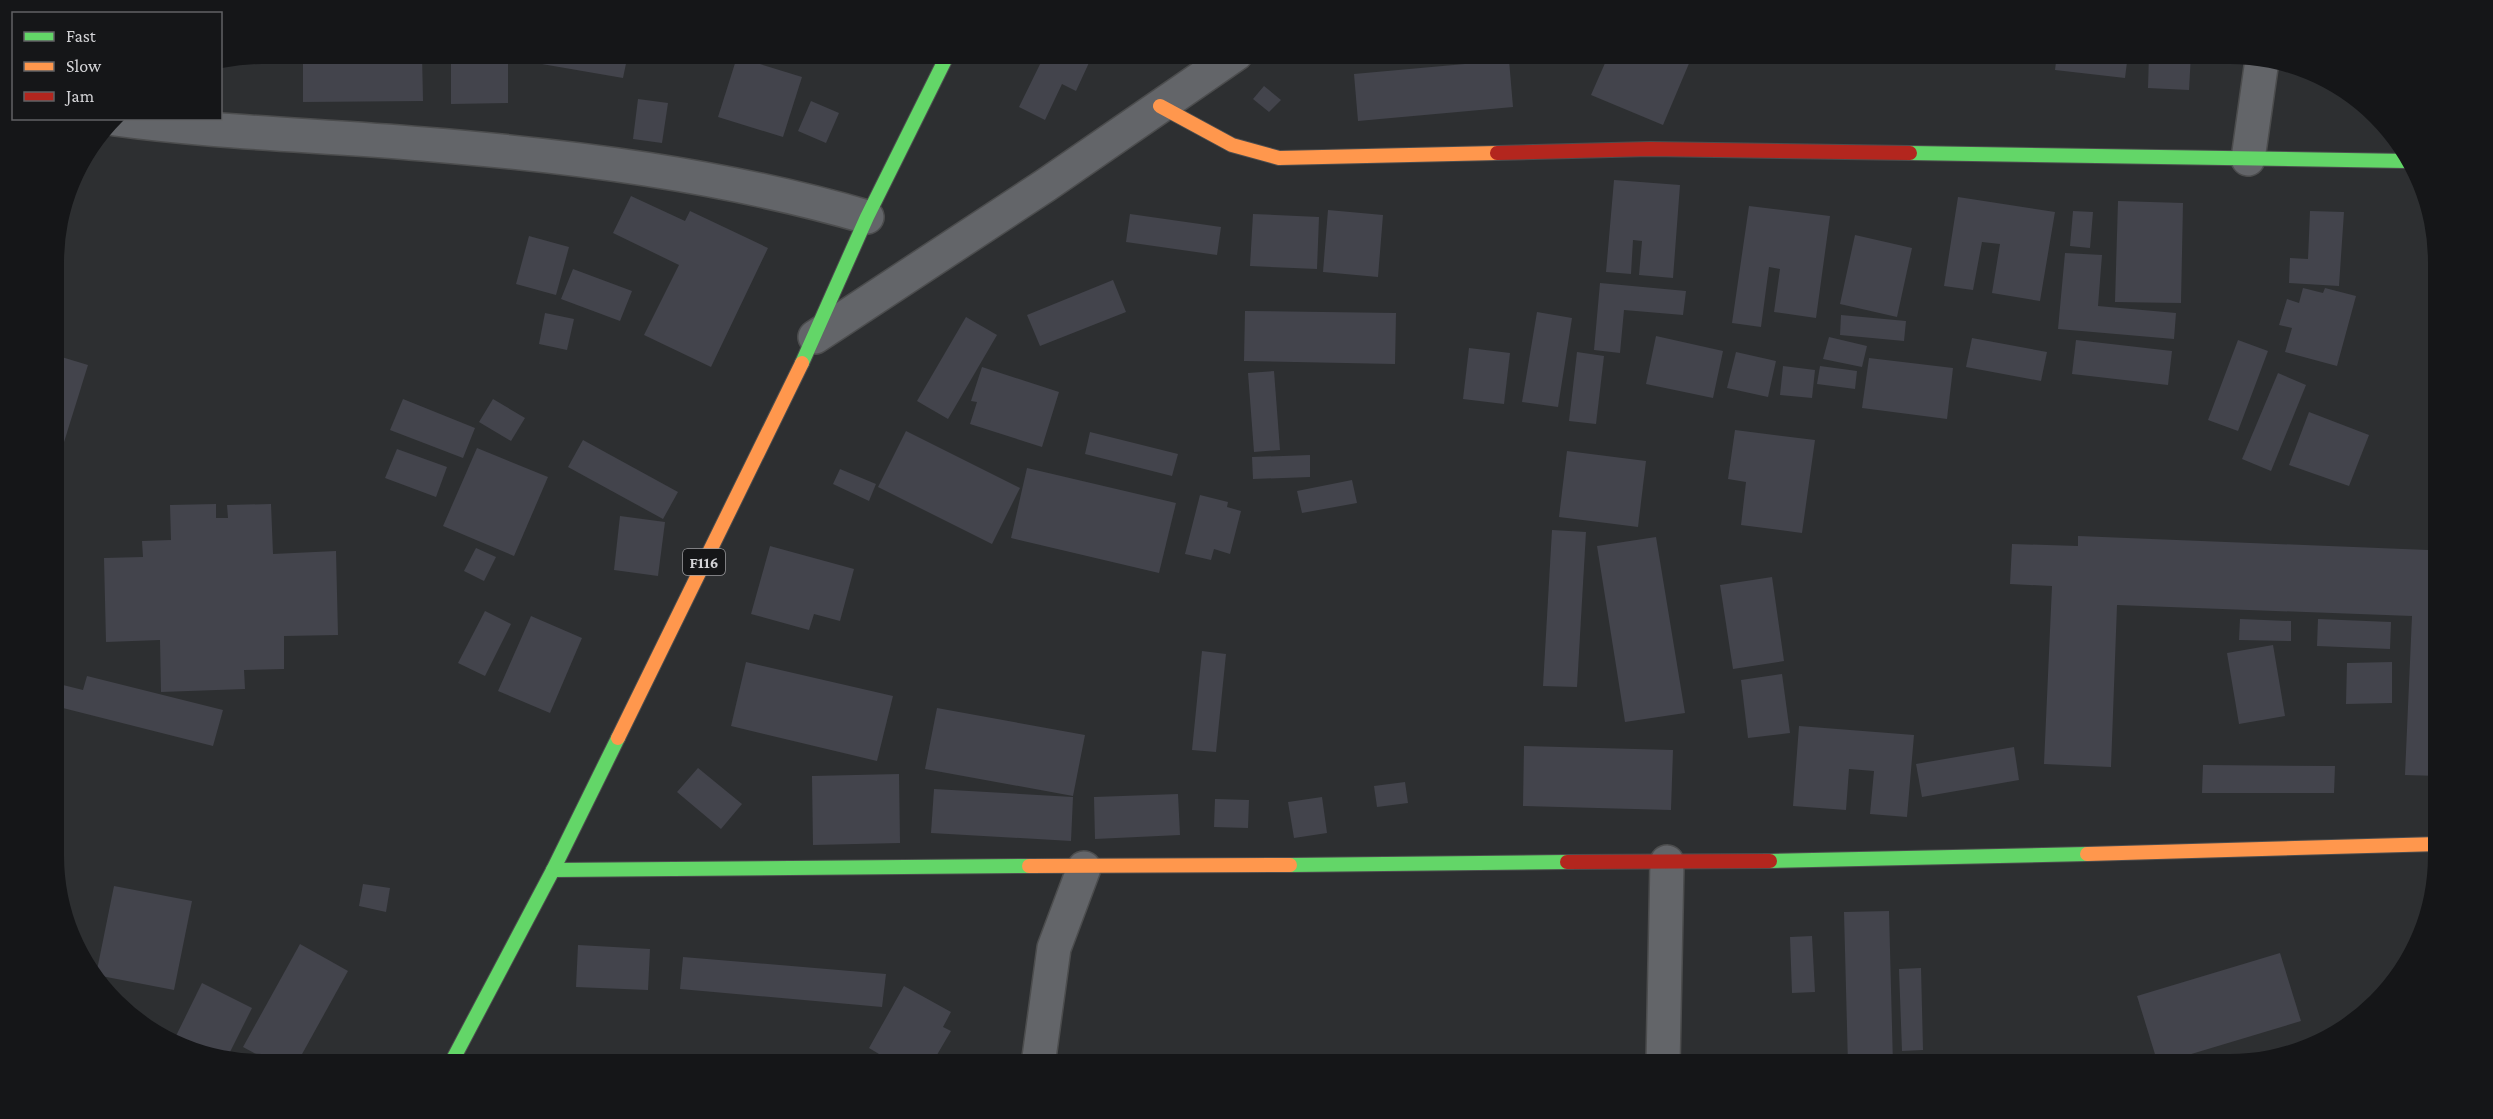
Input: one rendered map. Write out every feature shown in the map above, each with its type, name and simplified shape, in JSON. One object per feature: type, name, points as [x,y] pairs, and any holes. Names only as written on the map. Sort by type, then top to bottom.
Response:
[{"type":"street","name":"F116","points":[[456,1054],[553,870],[815,337],[867,217],[943,64]]},
{"type":"street","points":[[815,337],[1221,64]]},
{"type":"street","points":[[2248,159],[2261,67]]},
{"type":"street","points":[[1160,106],[1231,147],[1254,155],[1280,158],[1650,149],[2400,161]]},
{"type":"street","points":[[124,120],[190,129],[424,144],[644,168],[800,197],[867,217]]},
{"type":"street","points":[[553,870],[1083,868],[1893,860],[2428,844]]},
{"type":"street","points":[[1663,1054],[1667,862]]},
{"type":"street","points":[[1040,1054],[1054,948],[1083,868]]},
{"type":"building","points":[[303,64],[422,64],[423,101],[303,102]]},
{"type":"building","points":[[451,64],[508,64],[508,103],[451,104]]},
{"type":"building","points":[[542,64],[626,64],[623,78]]},
{"type":"building","points":[[735,64],[760,64],[802,77],[783,137],[718,117]]},
{"type":"building","points":[[1040,64],[1088,64],[1076,91],[1062,84],[1045,120],[1019,107]]},
{"type":"building","points":[[1465,64],[1509,64],[1513,107],[1358,121],[1354,74]]},
{"type":"building","points":[[1605,64],[1689,64],[1663,125],[1591,95]]},
{"type":"building","points":[[2056,64],[2127,64],[2125,78],[2055,70]]},
{"type":"building","points":[[2149,64],[2190,64],[2189,90],[2148,88]]},
{"type":"building","points":[[1264,86],[1281,100],[1269,112],[1253,99]]},
{"type":"building","points":[[638,99],[668,103],[662,143],[633,139]]},
{"type":"building","points":[[811,101],[839,113],[826,143],[798,131]]},
{"type":"building","points":[[1614,180],[1680,185],[1673,278],[1639,275],[1642,241],[1633,240],[1631,274],[1606,272]]},
{"type":"building","points":[[631,196],[685,221],[690,211],[768,248],[711,367],[644,335],[679,265],[613,233]]},
{"type":"building","points":[[1958,197],[2055,212],[2040,301],[1992,293],[2000,244],[1982,242],[1973,290],[1944,286]]},
{"type":"building","points":[[2118,201],[2183,203],[2181,303],[2115,302]]},
{"type":"building","points":[[1749,206],[1830,216],[1816,318],[1774,312],[1780,269],[1769,267],[1761,327],[1732,323]]},
{"type":"building","points":[[1328,210],[1383,215],[1378,277],[1323,272]]},
{"type":"building","points":[[2073,211],[2093,212],[2090,248],[2070,246]]},
{"type":"building","points":[[2310,211],[2344,212],[2339,286],[2289,283],[2290,258],[2308,259]]},
{"type":"building","points":[[1130,214],[1221,227],[1217,255],[1126,242]]},
{"type":"building","points":[[1253,214],[1319,217],[1317,269],[1250,266]]},
{"type":"building","points":[[1855,235],[1912,248],[1897,317],[1840,304]]},
{"type":"building","points":[[529,236],[569,247],[556,295],[516,284]]},
{"type":"building","points":[[2065,253],[2102,255],[2098,306],[2176,313],[2174,339],[2058,329]]},
{"type":"building","points":[[573,269],[632,291],[620,321],[561,299]]},
{"type":"building","points":[[1113,280],[1126,312],[1040,346],[1027,315]]},
{"type":"building","points":[[1600,283],[1686,291],[1683,315],[1624,310],[1620,353],[1594,350]]},
{"type":"building","points":[[2303,288],[2323,293],[2325,288],[2356,296],[2337,366],[2285,352],[2292,328],[2279,325],[2287,299],[2299,303]]},
{"type":"building","points":[[1245,311],[1396,313],[1395,364],[1244,361]]},
{"type":"building","points":[[1537,312],[1572,318],[1558,407],[1522,402]]},
{"type":"building","points":[[545,313],[574,319],[567,350],[539,344]]},
{"type":"building","points":[[1841,315],[1906,321],[1904,341],[1840,335]]},
{"type":"building","points":[[966,317],[997,335],[948,419],[917,401]]},
{"type":"building","points":[[1656,336],[1723,351],[1713,398],[1646,384]]},
{"type":"building","points":[[1829,337],[1867,346],[1862,367],[1823,359]]},
{"type":"building","points":[[1972,338],[2047,352],[2041,381],[1966,367]]},
{"type":"building","points":[[2076,340],[2172,351],[2168,385],[2072,374]]},
{"type":"building","points":[[2238,340],[2268,351],[2238,431],[2208,420]]},
{"type":"building","points":[[1469,348],[1510,353],[1504,404],[1463,399]]},
{"type":"building","points":[[1577,352],[1604,356],[1596,424],[1569,421]]},
{"type":"building","points":[[1736,352],[1776,361],[1768,397],[1727,388]]},
{"type":"building","points":[[65,358],[88,365],[65,440]]},
{"type":"building","points":[[1869,358],[1953,368],[1947,419],[1862,408]]},
{"type":"building","points":[[1783,366],[1815,370],[1812,398],[1780,395]]},
{"type":"building","points":[[1820,366],[1857,371],[1855,389],[1817,384]]},
{"type":"building","points":[[982,367],[1059,392],[1042,447],[970,424],[977,402],[971,401]]},
{"type":"building","points":[[1274,371],[1280,450],[1254,452],[1248,373]]},
{"type":"building","points":[[2278,373],[2306,385],[2271,471],[2242,459]]},
{"type":"building","points":[[403,399],[475,428],[463,458],[390,430]]},
{"type":"building","points":[[493,399],[525,418],[511,441],[479,422]]},
{"type":"building","points":[[2309,412],[2369,435],[2349,486],[2289,465]]},
{"type":"building","points":[[1735,430],[1815,440],[1802,533],[1741,525],[1746,482],[1728,479]]},
{"type":"building","points":[[906,431],[1020,488],[992,544],[878,487]]},
{"type":"building","points":[[1090,432],[1178,454],[1172,476],[1085,454]]},
{"type":"building","points":[[583,440],[678,492],[663,519],[568,467]]},
{"type":"building","points":[[477,448],[548,477],[514,556],[443,526]]},
{"type":"building","points":[[397,449],[447,467],[436,497],[385,478]]},
{"type":"building","points":[[1567,451],[1646,461],[1638,527],[1559,517]]},
{"type":"building","points":[[1310,455],[1310,477],[1253,479],[1252,457]]},
{"type":"building","points":[[1027,468],[1176,503],[1159,573],[1011,538]]},
{"type":"building","points":[[840,469],[876,484],[869,501],[833,484]]},
{"type":"building","points":[[1352,480],[1357,503],[1302,513],[1297,491]]},
{"type":"building","points":[[1200,495],[1228,502],[1227,507],[1241,511],[1230,554],[1214,549],[1211,560],[1185,554]]},
{"type":"building","points":[[216,504],[216,518],[228,518],[227,505],[271,504],[273,554],[336,551],[338,635],[284,636],[284,669],[244,670],[245,689],[161,692],[160,640],[106,642],[104,558],[143,557],[142,541],[171,540],[170,505]]},
{"type":"building","points":[[620,516],[665,522],[658,576],[614,570]]},
{"type":"building","points":[[1552,530],[1586,532],[1577,687],[1543,686]]},
{"type":"building","points":[[2078,536],[2428,550],[2428,776],[2405,775],[2412,616],[2117,605],[2111,767],[2044,764],[2052,586],[2010,584],[2012,544],[2078,546]]},
{"type":"building","points":[[1656,537],[1685,713],[1625,722],[1597,546]]},
{"type":"building","points":[[770,546],[854,569],[840,621],[814,614],[809,630],[751,614]]},
{"type":"building","points":[[476,548],[496,557],[484,581],[464,571]]},
{"type":"building","points":[[1772,577],[1784,661],[1733,669],[1720,585]]},
{"type":"building","points":[[485,611],[511,624],[485,676],[458,663]]},
{"type":"building","points":[[531,616],[582,638],[550,713],[498,691]]},
{"type":"building","points":[[2240,619],[2291,621],[2291,641],[2239,640]]},
{"type":"building","points":[[2318,619],[2391,622],[2390,649],[2317,646]]},
{"type":"building","points":[[2273,645],[2285,716],[2239,724],[2227,653]]},
{"type":"building","points":[[1202,651],[1226,654],[1216,752],[1192,750]]},
{"type":"building","points":[[746,662],[893,696],[877,761],[731,726]]},
{"type":"building","points":[[2392,662],[2392,703],[2346,704],[2347,663]]},
{"type":"building","points":[[1782,674],[1790,733],[1748,738],[1741,680]]},
{"type":"building","points":[[87,676],[223,710],[213,746],[64,708],[64,685],[83,690]]},
{"type":"building","points":[[937,708],[1085,735],[1073,796],[925,769]]},
{"type":"building","points":[[1799,726],[1914,735],[1907,817],[1870,814],[1874,771],[1849,769],[1846,810],[1793,806]]},
{"type":"building","points":[[1524,746],[1673,750],[1671,810],[1523,806]]},
{"type":"building","points":[[2014,747],[2019,780],[1922,797],[1916,764]]},
{"type":"building","points":[[2203,765],[2335,766],[2334,793],[2202,793]]},
{"type":"building","points":[[698,768],[742,804],[721,829],[677,792]]},
{"type":"building","points":[[899,774],[900,843],[813,845],[812,776]]},
{"type":"building","points":[[1405,782],[1408,803],[1377,807],[1374,786]]},
{"type":"building","points":[[934,789],[1073,797],[1071,841],[931,833]]},
{"type":"building","points":[[1178,794],[1180,835],[1095,839],[1094,797]]},
{"type":"building","points":[[1322,797],[1327,833],[1294,838],[1288,802]]},
{"type":"building","points":[[1215,799],[1249,800],[1248,828],[1214,827]]},
{"type":"building","points":[[363,884],[390,888],[386,912],[359,906]]},
{"type":"building","points":[[114,886],[192,901],[174,990],[105,977],[98,966]]},
{"type":"building","points":[[1889,911],[1893,1054],[1848,1054],[1844,912]]},
{"type":"building","points":[[1812,936],[1815,992],[1792,993],[1790,937]]},
{"type":"building","points":[[300,944],[348,971],[302,1054],[256,1054],[243,1047]]},
{"type":"building","points":[[578,945],[650,949],[648,990],[576,987]]},
{"type":"building","points":[[2280,953],[2301,1021],[2191,1054],[2155,1054],[2137,996]]},
{"type":"building","points":[[683,957],[886,974],[882,1007],[680,989]]},
{"type":"building","points":[[1921,968],[1923,1050],[1902,1051],[1899,969]]},
{"type":"building","points":[[202,983],[252,1008],[230,1052],[211,1048],[177,1034]]},
{"type":"building","points":[[904,986],[951,1012],[943,1027],[951,1031],[937,1054],[879,1054],[869,1048]]},
{"type":"traffic: fast","points":[[802,363],[867,217],[943,64]]},
{"type":"traffic: fast","points":[[1910,153],[2400,161]]},
{"type":"traffic: fast","points":[[456,1054],[553,870],[618,738]]},
{"type":"traffic: fast","points":[[1770,861],[2087,854]]},
{"type":"traffic: fast","points":[[1290,865],[1567,862]]},
{"type":"traffic: fast","points":[[553,870],[1029,866]]},
{"type":"traffic: slow","points":[[1160,106],[1232,145],[1279,158],[1497,153]]},
{"type":"traffic: slow","points":[[618,738],[802,363]]},
{"type":"traffic: slow","points":[[2087,854],[2428,844]]},
{"type":"traffic: slow","points":[[1029,866],[1290,865]]},
{"type":"traffic: jam","points":[[1497,153],[1650,149],[1910,153]]},
{"type":"traffic: jam","points":[[1567,862],[1770,861]]}]
